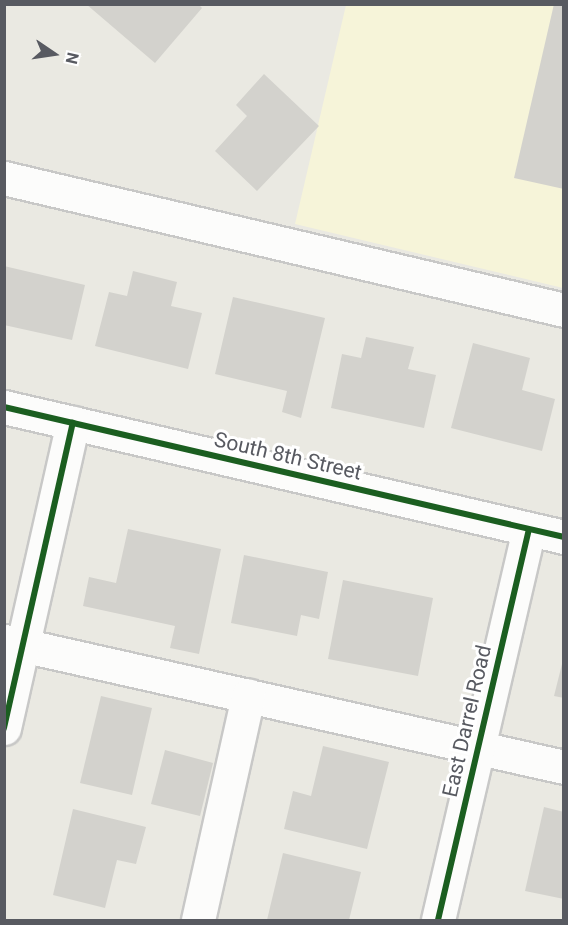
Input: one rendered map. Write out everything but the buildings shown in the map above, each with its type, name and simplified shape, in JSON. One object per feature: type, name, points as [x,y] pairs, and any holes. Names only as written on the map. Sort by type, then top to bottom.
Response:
[{"type":"street","points":[[4,178],[564,310]]},
{"type":"street","name":"South 8th Street","points":[[4,407],[564,537]]},
{"type":"street","points":[[4,728],[14,643],[73,423]]},
{"type":"street","name":"East Darrel Road","points":[[438,921],[529,530]]},
{"type":"street","points":[[14,643],[564,767]]},
{"type":"street","points":[[198,921],[248,696]]},
{"type":"shaded area","points":[[346,5],[563,5],[563,288],[295,224]]},
{"type":"cycle path","points":[[4,407],[564,537]]},
{"type":"cycle path","points":[[4,728],[73,423]]},
{"type":"cycle path","points":[[438,920],[529,530]]}]
